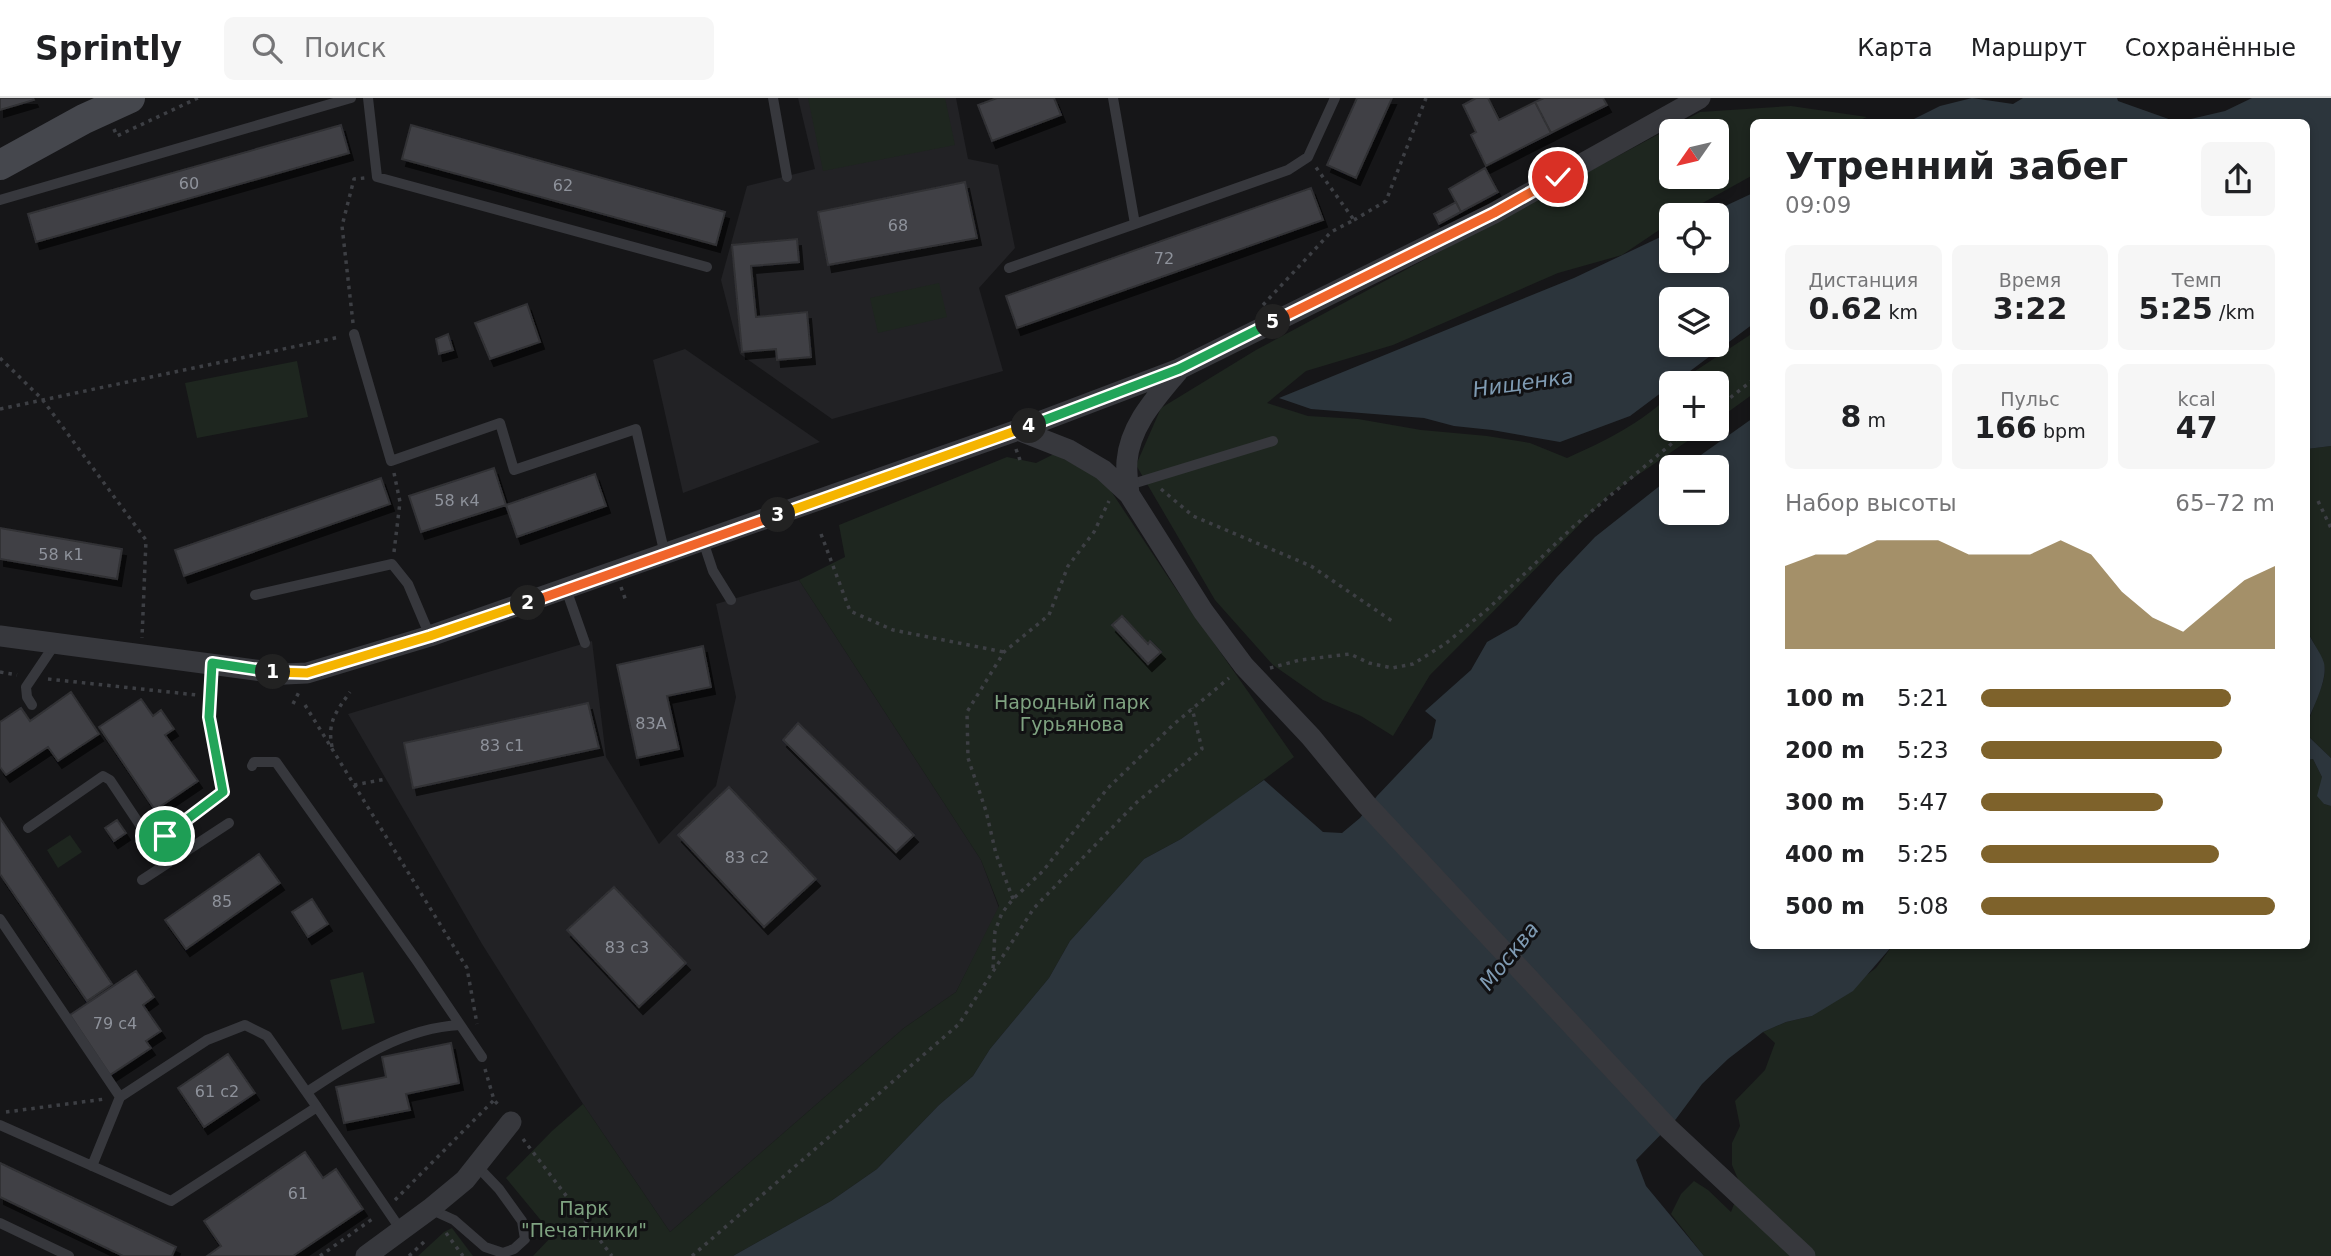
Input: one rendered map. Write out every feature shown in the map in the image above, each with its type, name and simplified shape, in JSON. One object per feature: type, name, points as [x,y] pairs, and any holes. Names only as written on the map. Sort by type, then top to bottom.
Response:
[{"type":"main road","points":[[0,165],[100,109]]},
{"type":"street","points":[[0,636],[285,674],[307,673],[430,636],[1018,430],[1179,369],[1494,213],[1700,98]]},
{"type":"street","points":[[1129,489],[1126,463],[1131,438],[1143,414],[1179,369]]},
{"type":"street","points":[[1018,430],[1069,450],[1129,489],[1203,611],[1247,669],[1311,737],[1366,804],[1669,1129],[1805,1256]]},
{"type":"street","points":[[366,1256],[465,1180],[511,1122]]},
{"type":"lane","points":[[0,200],[351,98]]},
{"type":"lane","points":[[368,98],[377,177],[707,267]]},
{"type":"lane","points":[[773,98],[788,177]]},
{"type":"lane","points":[[1113,98],[1135,224]]},
{"type":"lane","points":[[1009,268],[1288,170],[1308,157],[1335,98]]},
{"type":"lane","points":[[354,334],[391,461],[500,423],[514,470],[636,429],[665,555]]},
{"type":"lane","points":[[1129,489],[1273,441]]},
{"type":"lane","points":[[703,541],[713,571],[731,600]]},
{"type":"lane","points":[[255,595],[392,565],[408,584],[430,636]]},
{"type":"lane","points":[[566,589],[585,643]]},
{"type":"lane","points":[[33,705],[25,691],[55,644]]},
{"type":"lane","points":[[27,828],[103,776],[110,780],[146,834],[165,836],[223,792],[209,717],[212,663]]},
{"type":"lane","points":[[252,766],[254,762],[276,762],[482,1057]]},
{"type":"lane","points":[[142,880],[229,823]]},
{"type":"lane","points":[[171,831],[185,852]]},
{"type":"lane","points":[[0,919],[120,1097]]},
{"type":"lane","points":[[93,1166],[120,1097],[207,1040],[245,1026],[267,1036],[401,1230]]},
{"type":"lane","points":[[307,1092],[343,1068],[394,1040],[436,1026],[460,1026]]},
{"type":"lane","points":[[0,1125],[171,1200],[317,1107]]},
{"type":"lane","points":[[430,1209],[454,1220],[485,1247],[503,1253],[514,1250],[525,1239],[522,1221],[499,1189],[477,1166]]},
{"type":"lane","points":[[0,1223],[69,1256]]},
{"type":"path","points":[[100,109],[117,136],[198,98]]},
{"type":"path","points":[[1261,307],[1331,232],[1386,201],[1426,98]]},
{"type":"path","points":[[1308,157],[1354,220]]},
{"type":"path","points":[[0,409],[354,334],[342,226],[354,179]]},
{"type":"path","points":[[0,358],[42,400],[146,540],[141,654]]},
{"type":"path","points":[[1729,399],[1750,382]]},
{"type":"path","points":[[993,972],[995,931],[1002,913],[1043,871],[1107,789],[1192,708],[1247,669],[1328,655],[1350,654],[1369,663],[1392,668],[1413,664],[1445,644],[1489,608],[1574,526],[1675,441]]},
{"type":"path","points":[[391,461],[400,502],[392,565]]},
{"type":"path","points":[[1013,899],[996,854],[986,811],[968,758],[967,712],[1004,652],[1049,615],[1068,566],[1129,489],[1311,566],[1392,621]]},
{"type":"path","points":[[2318,501],[2331,528]]},
{"type":"path","points":[[821,534],[850,611],[892,630],[1004,652]]},
{"type":"path","points":[[0,672],[32,678],[210,695]]},
{"type":"path","points":[[332,750],[329,731],[334,715],[350,692]]},
{"type":"path","points":[[305,705],[467,968],[482,1057],[494,1100],[612,1256]]},
{"type":"path","points":[[692,1256],[959,1024],[1034,908],[1137,802],[1202,749],[1192,708]]},
{"type":"path","points":[[354,785],[386,779]]},
{"type":"path","points":[[0,1112],[120,1097]]},
{"type":"path","points":[[320,1256],[387,1208],[494,1100]]},
{"type":"path","points":[[444,1232],[463,1256]]},
{"type":"path","points":[[409,1256],[425,1241]]},
{"type":"shaded area","points":[[798,98],[956,98],[968,159],[998,165],[1015,248],[979,288],[1003,371],[832,419],[740,354],[721,280],[747,186],[815,169]]},
{"type":"shaded area","points":[[685,349],[820,442],[683,493],[653,360]]},
{"type":"shaded area","points":[[799,580],[981,860],[999,908],[956,992],[904,1028],[670,1232],[583,1104],[482,944],[348,714],[592,641],[606,757],[659,844],[716,786],[736,697],[716,604]]},
{"type":"green space","points":[[808,98],[945,98],[955,145],[823,171]]},
{"type":"green space","points":[[1791,106],[1867,117],[1750,119],[1750,177],[1729,188],[1729,119],[1687,119],[1700,112]]},
{"type":"green space","points":[[1659,134],[1659,189],[1728,189],[1703,203],[1659,203],[1659,230],[1622,255],[1558,273],[1393,345],[1306,371],[1267,403],[1308,416],[1358,419],[1421,430],[1530,443],[1567,458],[1635,423],[1659,405],[1659,441],[1687,441],[1667,455],[1659,455],[1659,460],[1610,494],[1430,675],[1393,736],[1361,716],[1323,700],[1273,665],[1215,600],[1136,465],[1161,408],[1256,350]]},
{"type":"green space","points":[[939,283],[947,317],[878,333],[870,298]]},
{"type":"green space","points":[[1750,335],[1750,396],[1729,411],[1729,371],[1695,371],[1716,357],[1729,357],[1729,349]]},
{"type":"green space","points":[[297,361],[308,417],[197,438],[185,383]]},
{"type":"green space","points":[[2331,446],[2331,758],[2310,738],[2310,717],[2325,670],[2310,636],[2310,449]]},
{"type":"green space","name":"Народный парк Гурьянова","points":[[1054,454],[1103,479],[1176,589],[1294,757],[1181,839],[1144,859],[1070,941],[1049,978],[990,1049],[973,1076],[939,1105],[877,1169],[831,1201],[733,1256],[533,1256],[553,1235],[506,1178],[583,1104],[670,1232],[904,1028],[956,992],[999,906],[981,860],[799,580],[845,557],[839,525],[1007,457],[1036,463]]},
{"type":"green space","points":[[2310,759],[2313,759],[2322,777],[2324,804],[2331,806],[2331,1256],[1704,1256],[1671,1214],[1681,1194],[1694,1181],[1731,1212],[1741,1186],[1732,1165],[1732,1143],[1740,1126],[1735,1101],[1765,1070],[1775,1043],[1763,1032],[1786,1022],[1812,1016],[1876,968],[1890,949],[2310,949]]},
{"type":"green space","points":[[70,835],[82,852],[58,868],[47,850]]},
{"type":"green space","points":[[363,972],[375,1023],[342,1030],[330,980]]},
{"type":"green space","name":"Парк \"Печатники\"","points":[[452,1228],[473,1256],[418,1256],[444,1232]]},
{"type":"water","points":[[1972,98],[2013,104],[2023,98],[2117,98],[2118,101],[2169,119],[1914,119],[1940,106]]},
{"type":"water","points":[[2252,98],[2331,98],[2331,446],[2310,449],[2310,119],[2191,119],[2225,111]]},
{"type":"water","name":"Нищенка","points":[[1750,194],[1750,326],[1729,342],[1729,287],[1659,287],[1659,357],[1709,357],[1690,371],[1659,371],[1659,394],[1630,416],[1560,442],[1454,426],[1424,418],[1311,409],[1279,398],[1574,278],[1659,238],[1659,273],[1729,273],[1729,204]]},
{"type":"water","name":"Москва","points":[[1750,420],[1750,949],[1890,949],[1853,991],[1812,1016],[1786,1022],[1763,1032],[1728,1059],[1702,1084],[1676,1119],[1636,1160],[1646,1186],[1704,1256],[733,1256],[831,1201],[877,1169],[939,1105],[973,1076],[990,1049],[1049,978],[1070,941],[1144,859],[1181,839],[1264,780],[1323,832],[1342,833],[1360,818],[1432,738],[1436,720],[1425,711],[1471,670],[1487,642],[1517,625],[1595,537],[1659,486],[1659,525],[1729,525],[1729,455],[1701,455],[1721,441],[1729,441],[1729,435]]},
{"type":"water","points":[[2310,637],[2324,663],[2322,685],[2310,715]]},
{"type":"water","points":[[2310,738],[2331,758],[2331,806],[2324,804],[2317,796],[2322,777],[2313,759],[2310,760]]},
{"type":"building","points":[[0,98],[33,98],[34,100],[0,110]]},
{"type":"building","points":[[997,98],[1054,98],[1061,115],[992,141],[978,105]]},
{"type":"building","points":[[1357,98],[1392,98],[1356,178],[1327,165]]},
{"type":"building","points":[[1476,98],[1488,98],[1499,120],[1535,102],[1551,133],[1486,166],[1471,135],[1476,132],[1463,105]]},
{"type":"building","points":[[1544,98],[1603,98],[1607,105],[1551,133],[1535,102]]},
{"type":"building","points":[[341,125],[349,153],[36,242],[28,214]]},
{"type":"building","points":[[411,125],[725,212],[716,245],[402,159]]},
{"type":"building","points":[[1485,168],[1498,192],[1461,212],[1449,189]]},
{"type":"building","points":[[965,182],[977,238],[828,265],[818,212]]},
{"type":"building","points":[[1311,188],[1323,220],[1017,328],[1006,296]]},
{"type":"building","points":[[1456,202],[1461,212],[1439,224],[1434,214]]},
{"type":"building","points":[[797,239],[799,262],[751,266],[756,317],[807,312],[811,357],[777,360],[776,349],[742,352],[732,245]]},
{"type":"building","points":[[527,304],[540,342],[490,359],[475,323]]},
{"type":"building","points":[[448,334],[453,350],[439,354],[436,339]]},
{"type":"building","points":[[494,468],[506,505],[421,532],[409,496]]},
{"type":"building","points":[[595,474],[606,506],[517,537],[506,505]]},
{"type":"building","points":[[381,478],[390,504],[184,576],[175,550]]},
{"type":"building","points":[[0,528],[122,549],[117,579],[0,559]]},
{"type":"building","points":[[1122,616],[1148,644],[1150,641],[1161,652],[1148,664],[1112,625]]},
{"type":"building","points":[[703,646],[711,687],[667,696],[679,749],[637,758],[617,665]]},
{"type":"building","points":[[71,692],[99,734],[58,761],[48,747],[6,775],[0,767],[0,722],[21,708],[30,721]]},
{"type":"building","points":[[141,699],[153,716],[161,710],[174,729],[165,735],[198,781],[155,810],[99,727]]},
{"type":"building","points":[[588,703],[599,748],[413,788],[404,743]]},
{"type":"building","points":[[798,723],[914,835],[896,852],[783,740]]},
{"type":"building","points":[[729,787],[816,879],[764,927],[678,835]]},
{"type":"building","points":[[0,818],[112,984],[87,1001],[0,874]]},
{"type":"building","points":[[117,820],[126,833],[114,841],[105,828]]},
{"type":"building","points":[[259,854],[280,883],[186,949],[165,920]]},
{"type":"building","points":[[614,887],[686,963],[639,1007],[567,930]]},
{"type":"building","points":[[312,899],[328,924],[308,937],[292,912]]},
{"type":"building","points":[[136,971],[154,997],[143,1005],[161,1031],[146,1041],[151,1048],[110,1075],[70,1015]]},
{"type":"building","points":[[451,1043],[459,1083],[406,1094],[410,1110],[344,1123],[336,1087],[386,1077],[382,1057]]},
{"type":"building","points":[[228,1054],[255,1093],[204,1127],[178,1088]]},
{"type":"building","points":[[305,1152],[323,1178],[336,1169],[363,1209],[293,1256],[207,1256],[221,1246],[204,1221]]},
{"type":"building","points":[[0,1163],[176,1247],[172,1256],[123,1256],[0,1197]]},
{"type":"route","points":[[165,836],[223,792],[209,717],[212,663],[285,674],[310,673],[430,636],[1018,430],[1179,369],[1494,213],[1558,177]]}]
